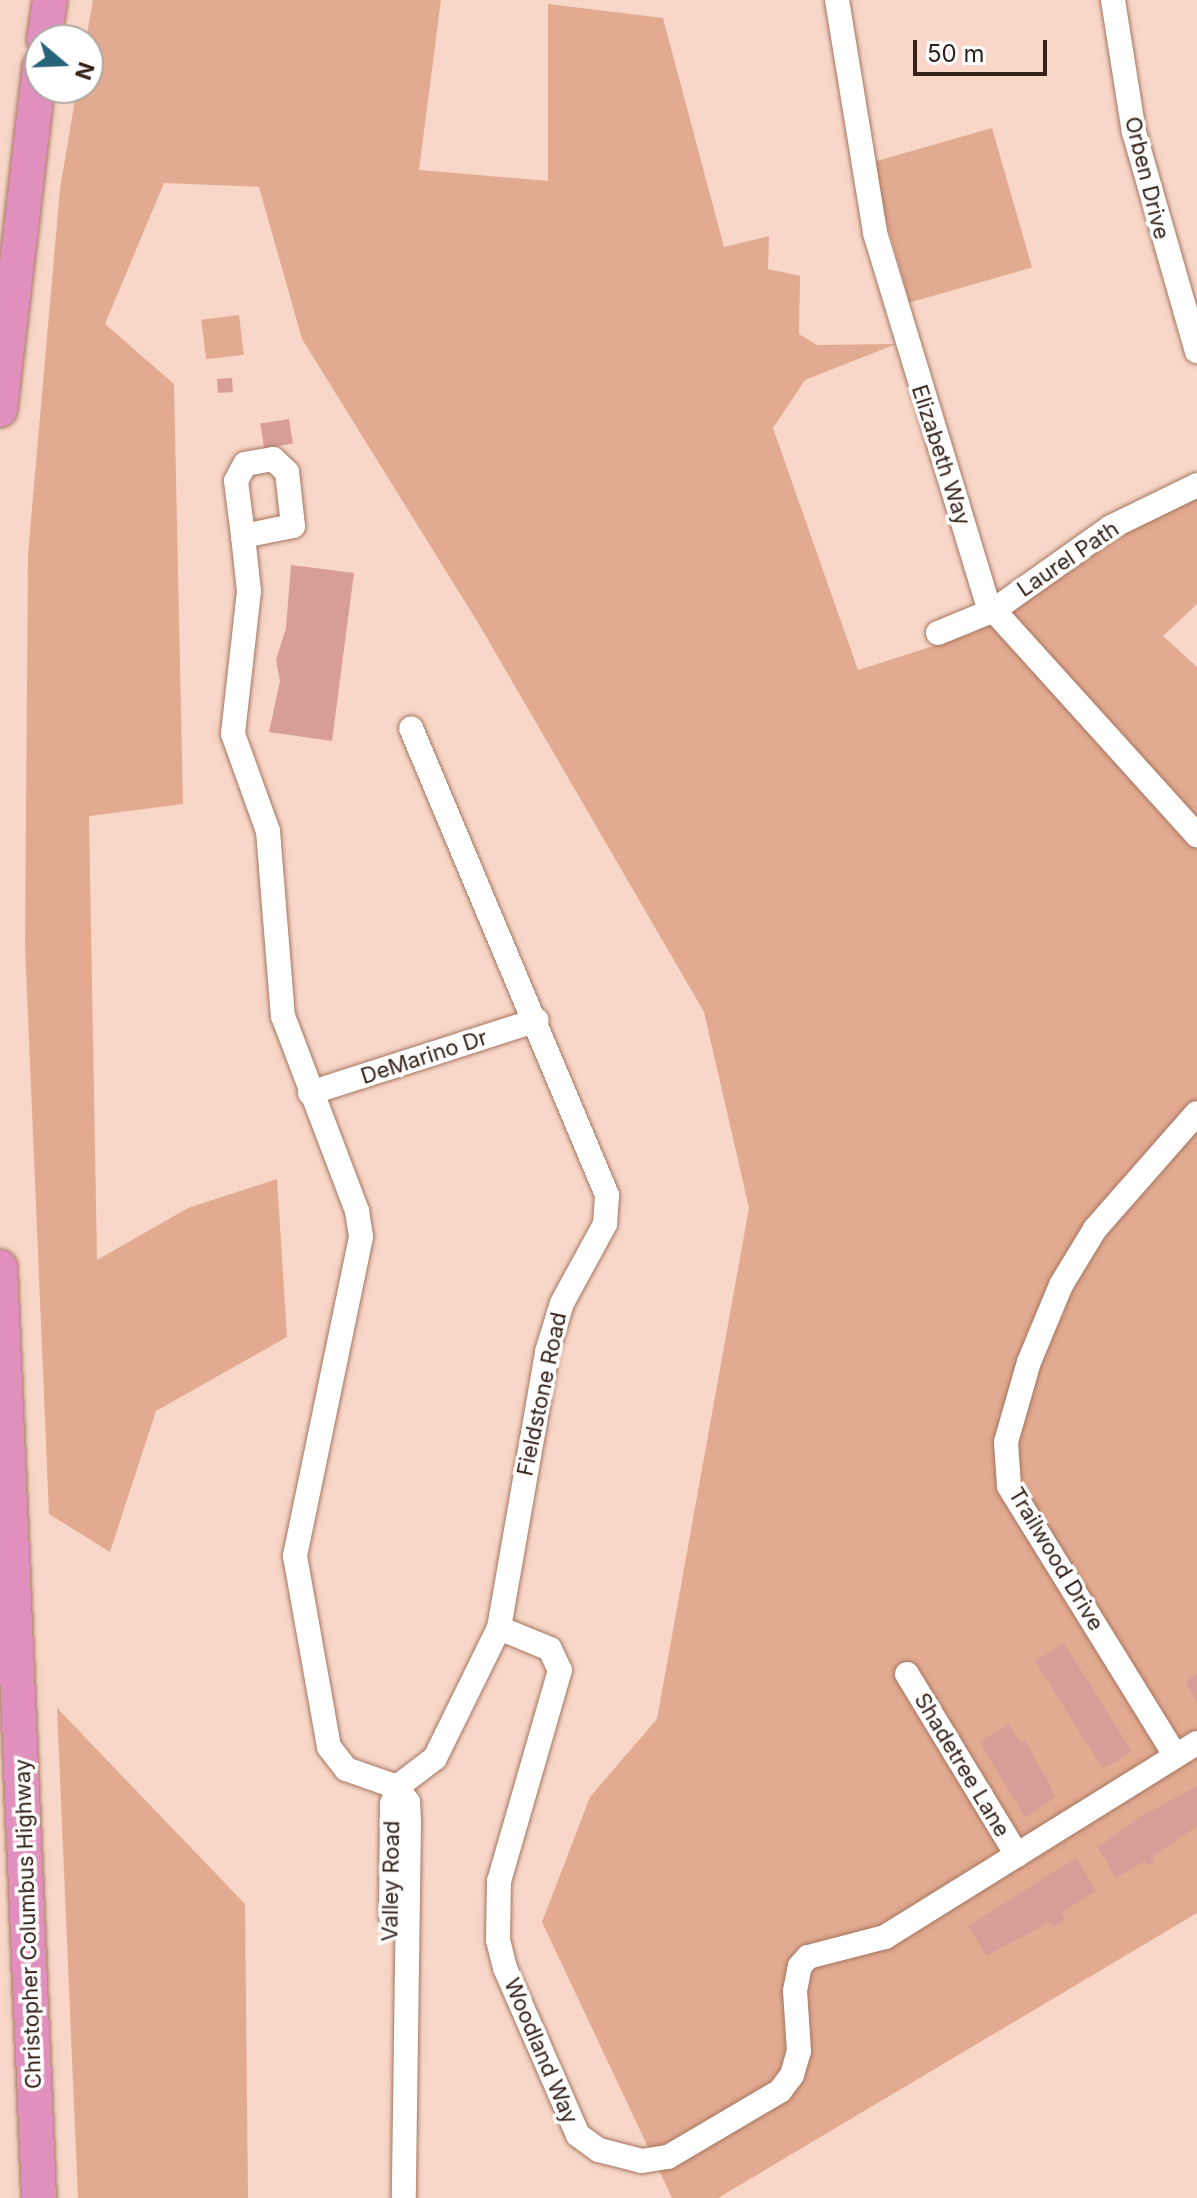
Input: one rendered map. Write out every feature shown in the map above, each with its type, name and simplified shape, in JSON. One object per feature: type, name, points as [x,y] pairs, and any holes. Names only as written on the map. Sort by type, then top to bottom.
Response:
[{"type":"highway","points":[[46,24],[50,0]]},
{"type":"highway","points":[[0,410],[36,104]]},
{"type":"highway","name":"Christopher Columbus Highway","points":[[0,1267],[39,2198]]},
{"type":"street","name":"Elizabeth Way","points":[[837,0],[875,233],[916,382],[994,610],[1197,835]]},
{"type":"street","name":"Orben Drive","points":[[1113,0],[1134,132],[1197,351]]},
{"type":"street","name":"Laurel Path","points":[[938,633],[994,610],[1111,527],[1197,485]]},
{"type":"street","points":[[243,536],[249,591],[233,734],[268,831],[276,982],[310,1093],[357,1211],[361,1237],[295,1556],[329,1747],[346,1769],[397,1787]]},
{"type":"street","name":"Fieldstone Road","points":[[397,1787],[435,1758],[499,1628],[547,1352],[562,1303],[605,1224],[607,1195],[537,1020],[411,728]]},
{"type":"street","name":"DeMarino Dr","points":[[310,1093],[537,1020]]},
{"type":"street","name":"Trailwood Drive","points":[[1175,1755],[1009,1486],[1006,1442],[1029,1362],[1061,1285],[1095,1229],[1197,1113]]},
{"type":"street","name":"Woodland Way","points":[[499,1628],[550,1649],[560,1670],[499,1881],[498,1940],[578,2135],[599,2150],[642,2161],[668,2157],[780,2091],[792,2075],[799,2051],[795,1991],[808,1957],[885,1937],[1197,1743]]},
{"type":"street","name":"Shadetree Lane","points":[[907,1674],[1017,1855]]},
{"type":"street","name":"Valley Road","points":[[389,2198],[392,1804],[397,1787]]},
{"type":"street","name":"Valley Road","points":[[397,1787],[408,1802],[409,1822],[404,2198]]},
{"type":"shaded area","points":[[93,0],[441,0],[419,170],[548,181],[548,4],[663,18],[724,247],[769,236],[768,269],[800,276],[799,334],[817,345],[896,344],[805,380],[773,428],[858,670],[974,633],[1119,537],[1197,493],[1197,604],[1163,636],[1197,667],[1197,1913],[718,2198],[672,2198],[542,1922],[590,1797],[657,1719],[749,1208],[704,1012],[480,626],[302,339],[259,187],[164,183],[105,324],[174,384],[183,804],[89,816],[97,1260],[188,1208],[277,1179],[287,1337],[156,1411],[110,1552],[49,1514],[25,945],[28,554],[60,189],[74,104],[104,104],[104,24],[89,24]]},
{"type":"shaded area","points":[[992,128],[1032,267],[910,302],[870,163]]},
{"type":"shaded area","points":[[239,315],[244,355],[206,359],[201,320]]},
{"type":"shaded area","points":[[57,1708],[245,1904],[248,2198],[78,2198]]},
{"type":"building","points":[[232,378],[233,392],[218,393],[217,379]]},
{"type":"building","points":[[289,419],[293,444],[264,448],[260,424]]},
{"type":"building","points":[[291,565],[354,573],[332,741],[269,732],[280,681],[276,660],[286,628]]},
{"type":"building","points":[[1064,1643],[1132,1752],[1103,1770],[1035,1661]]},
{"type":"building","points":[[1197,1673],[1197,1702],[1185,1682]]},
{"type":"building","points":[[1009,1724],[1021,1743],[1025,1740],[1056,1797],[1025,1817],[980,1742]]},
{"type":"building","points":[[1197,1786],[1197,1826],[1152,1857],[1154,1862],[1148,1865],[1145,1861],[1116,1878],[1098,1847],[1140,1817]]},
{"type":"building","points":[[1076,1858],[1096,1891],[1061,1913],[1065,1919],[1053,1927],[1050,1922],[986,1956],[968,1926]]}]
